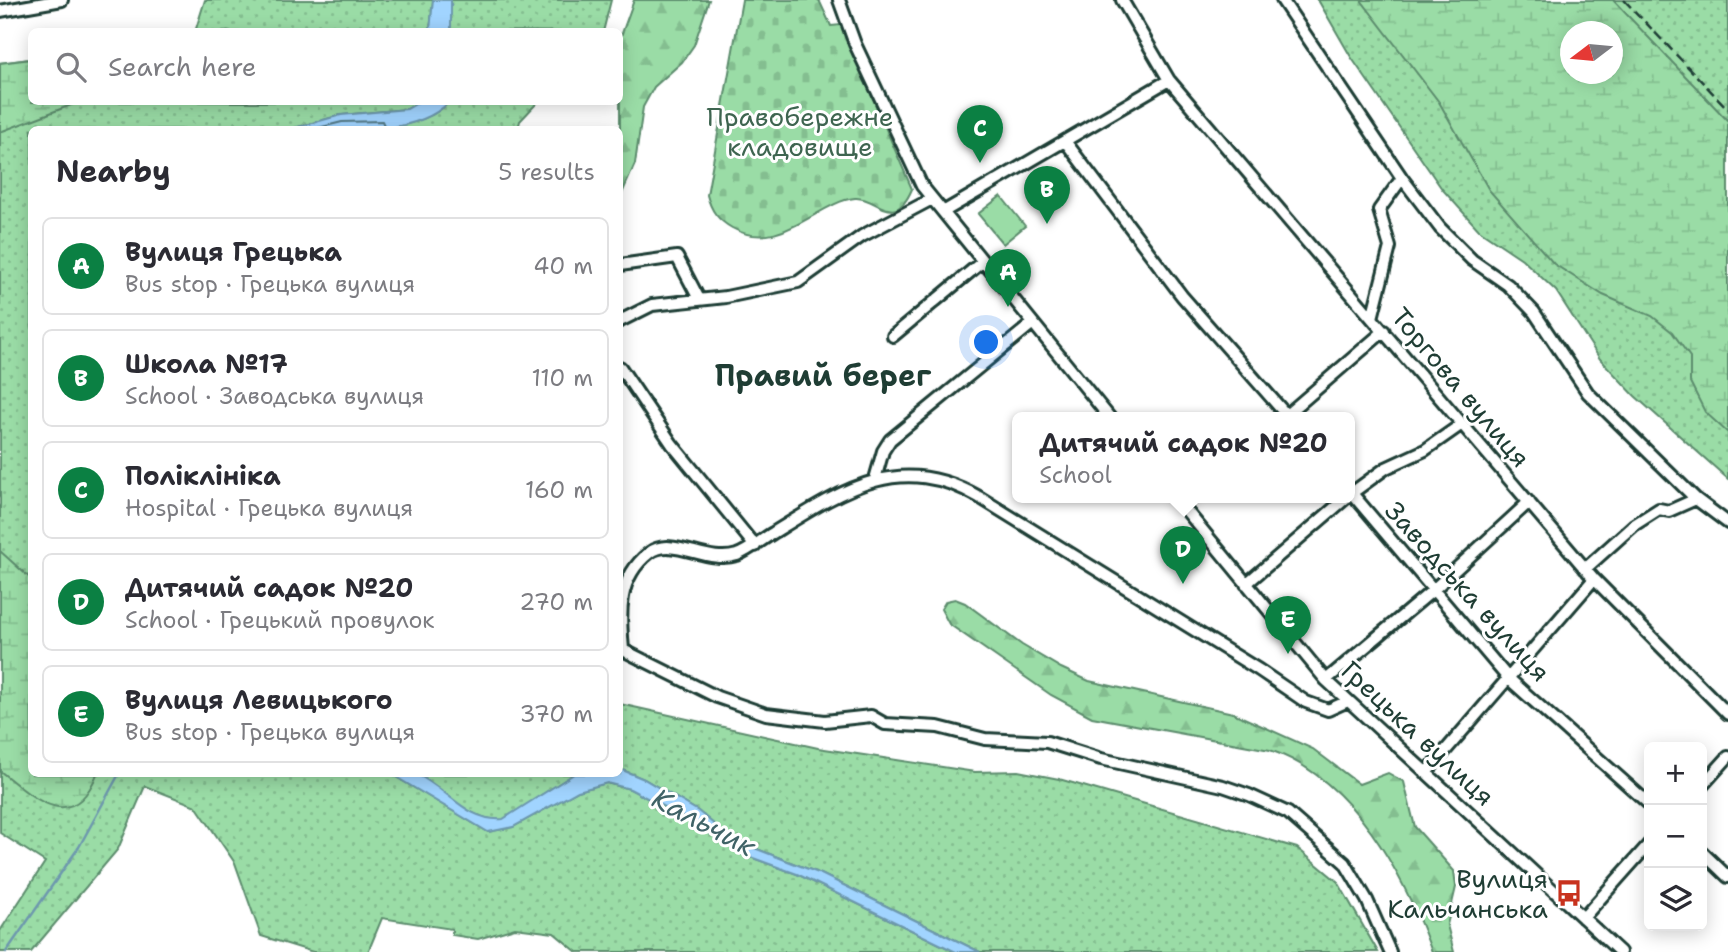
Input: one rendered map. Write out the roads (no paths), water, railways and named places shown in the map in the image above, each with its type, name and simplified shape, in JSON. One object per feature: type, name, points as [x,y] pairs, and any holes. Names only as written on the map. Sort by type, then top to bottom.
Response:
[{"type":"street","points":[[0,11],[62,0]]},
{"type":"street","points":[[839,0],[915,174],[982,262],[1105,412]]},
{"type":"street","name":"Торгова вулиця","points":[[1122,0],[1169,80],[1585,569],[1728,714]]},
{"type":"street","points":[[1282,0],[1402,178],[1440,228],[1472,260],[1508,285],[1534,312],[1588,393],[1696,499],[1728,523]]},
{"type":"street","points":[[943,212],[1169,80]]},
{"type":"street","points":[[1065,141],[1182,296],[1282,412]]},
{"type":"street","points":[[1372,318],[1390,247],[1379,210],[1402,178]]},
{"type":"street","points":[[623,320],[652,306],[798,282],[862,236],[932,199]]},
{"type":"street","points":[[623,265],[677,257],[699,299]]},
{"type":"street","points":[[893,336],[982,262]]},
{"type":"street","points":[[875,479],[883,451],[890,440],[1032,323]]},
{"type":"street","points":[[1292,412],[1384,331]]},
{"type":"street","points":[[623,371],[672,444],[755,546]]},
{"type":"street","points":[[1355,490],[1386,468],[1425,450],[1462,424]]},
{"type":"street","points":[[623,594],[632,573],[647,554],[667,546],[723,558],[755,546],[841,494],[875,479],[920,476],[963,488],[1259,670],[1306,702],[1328,709],[1348,701]]},
{"type":"street","points":[[1585,569],[1634,525],[1659,509],[1669,511],[1696,499]]},
{"type":"street","name":"Заводська вулиця","points":[[1355,501],[1508,678],[1644,800]]},
{"type":"street","points":[[1326,680],[1432,591],[1529,502]]},
{"type":"street","name":"Грецька вулиця","points":[[1181,503],[1326,680],[1620,952]]},
{"type":"street","points":[[1247,584],[1339,503]]},
{"type":"street","points":[[1426,774],[1594,579]]},
{"type":"street","points":[[623,653],[718,697],[766,714],[825,721],[871,716],[885,724],[938,727],[985,739],[1047,742],[1101,759],[1223,786],[1248,795],[1288,813],[1345,863],[1367,900],[1390,952]]},
{"type":"street","points":[[1707,780],[1728,757]]},
{"type":"street","points":[[1583,918],[1644,850]]},
{"type":"street","points":[[1707,857],[1728,877]]},
{"type":"water","points":[[433,0],[451,0],[451,28],[430,28]]},
{"type":"water","points":[[414,105],[445,105],[434,114],[400,126],[302,126],[341,115],[407,109]]},
{"type":"water","name":"Кальчик","points":[[623,770],[644,779],[698,811],[727,835],[744,844],[821,874],[980,952],[956,952],[797,874],[742,854],[689,820],[630,789],[607,783],[578,791],[513,827],[488,832],[396,777],[422,777],[468,810],[490,819],[503,819],[569,777],[623,777]]},
{"type":"waterway","points":[[6,952],[79,847],[117,777]]},
{"type":"railway","points":[[1624,0],[1728,109]]},
{"type":"place","name":"Поліклініка","points":[[980,163]]},
{"type":"place","name":"Школа №17","points":[[1047,224]]},
{"type":"place","name":"Вулиця Грецька","points":[[1008,307]]},
{"type":"place","name":"Дитячий садок №20","points":[[1183,584]]},
{"type":"place","name":"Вулиця Левицького","points":[[1288,654]]},
{"type":"place","name":"Вулиця Кальчанська","points":[[1569,893]]},
{"type":"district","name":"Правий берег","points":[[823,375]]},
{"type":"park label","name":"Правобережне кладовище","points":[[800,131]]}]
